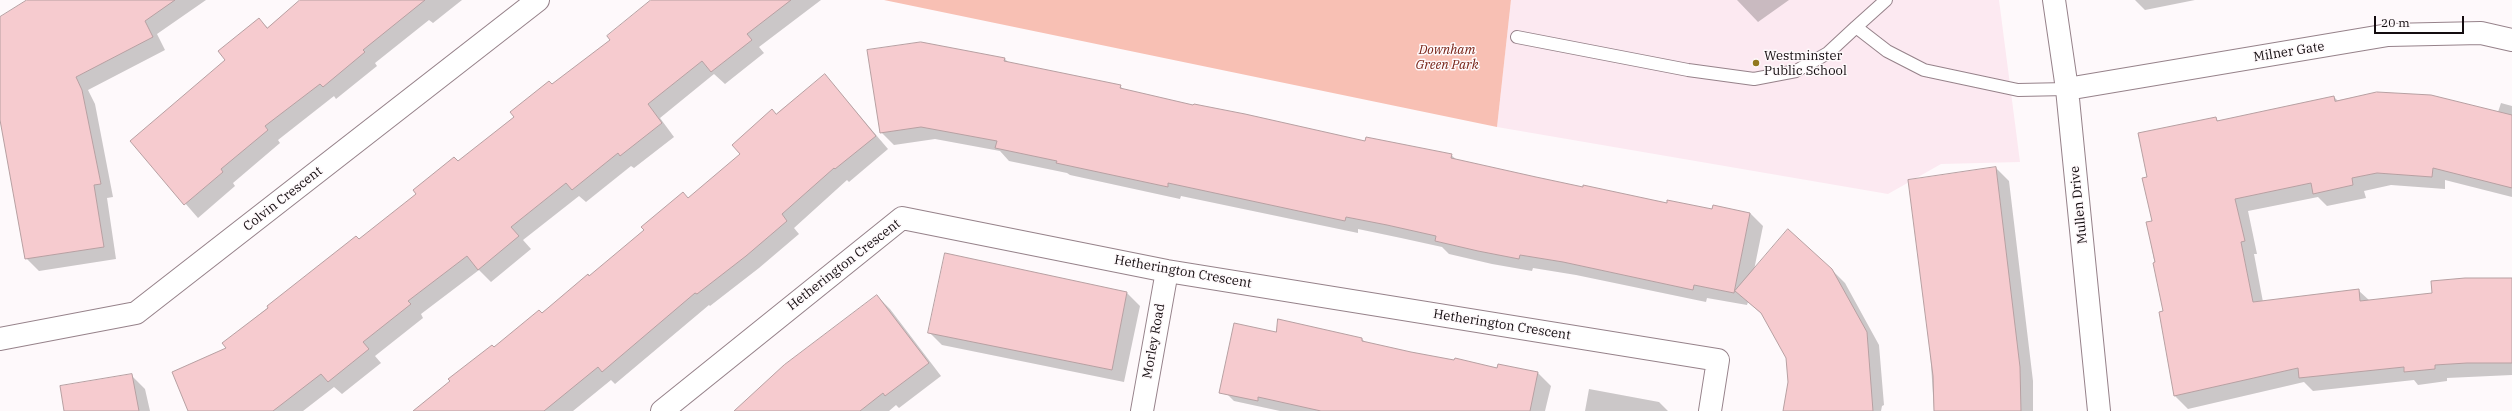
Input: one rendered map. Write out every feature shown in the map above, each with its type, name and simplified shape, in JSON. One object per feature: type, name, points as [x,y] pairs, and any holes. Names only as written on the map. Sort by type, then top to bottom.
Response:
[{"type":"street","name":"Colvin Crescent","points":[[0,338],[136,313],[538,0]]},
{"type":"street","name":"Mullen Drive","points":[[2054,0],[2067,89],[2100,411]]},
{"type":"street","name":"Milner Gate","points":[[2067,89],[2388,35],[2481,33],[2512,40]]},
{"type":"street","name":"Hetherington Crescent","points":[[662,411],[902,218],[1167,271],[1718,360],[1710,411]]},
{"type":"street","name":"Morley Road","points":[[1142,411],[1167,271]]},
{"type":"lane","points":[[1517,37],[1688,70],[1754,79],[1796,71],[1828,53],[1886,0]]},
{"type":"lane","points":[[1856,27],[1888,51],[1924,70],[2018,90],[2067,89]]},
{"type":"shaded area","name":"Westminster Public School","points":[[1511,0],[1999,0],[2020,162],[1941,164],[1888,194],[1497,127]]},
{"type":"green space","name":"Downham Green Park","points":[[884,0],[1511,0],[1497,127]]},
{"type":"building","points":[[27,0],[175,0],[145,21],[153,37],[76,77],[82,90],[101,184],[94,185],[104,247],[25,259],[0,120],[0,17]]},
{"type":"building","points":[[300,0],[425,0],[363,50],[365,52],[323,87],[320,84],[265,126],[268,130],[221,169],[223,172],[184,205],[130,141],[225,60],[218,51],[259,18],[267,28]]},
{"type":"building","points":[[651,0],[791,0],[747,34],[752,40],[711,72],[702,61],[648,104],[662,123],[620,156],[618,153],[572,190],[566,183],[511,227],[519,236],[478,270],[467,256],[408,301],[411,304],[363,342],[369,349],[328,382],[321,374],[273,411],[188,411],[172,372],[226,348],[222,343],[268,308],[267,306],[356,236],[359,239],[416,194],[413,190],[454,157],[458,161],[514,117],[510,112],[549,81],[552,84],[610,40],[607,36]]},
{"type":"building","points":[[921,42],[1005,58],[1004,61],[1121,85],[1120,88],[1193,105],[1245,114],[1365,141],[1366,137],[1452,154],[1451,158],[1583,187],[1583,185],[1667,203],[1667,200],[1712,209],[1713,205],[1750,213],[1734,293],[1694,285],[1693,290],[1563,262],[1520,255],[1519,259],[1478,251],[1435,241],[1436,236],[1387,225],[1346,217],[1345,221],[1168,183],[1168,187],[1056,163],[1057,161],[995,148],[997,141],[921,127],[880,133],[867,50]]},
{"type":"building","points":[[825,74],[876,136],[835,169],[834,168],[782,214],[787,221],[746,256],[697,294],[695,293],[602,372],[598,367],[544,411],[413,411],[450,381],[448,379],[492,345],[494,347],[539,310],[542,313],[588,274],[589,276],[644,230],[641,227],[683,192],[688,198],[740,154],[732,145],[772,109],[776,114]]},
{"type":"building","points":[[2377,92],[2431,95],[2512,115],[2512,188],[2433,168],[2432,177],[2377,173],[2352,178],[2353,185],[2313,194],[2311,183],[2235,199],[2245,241],[2241,242],[2253,302],[2359,289],[2360,301],[2432,293],[2431,281],[2465,278],[2512,278],[2512,363],[2435,365],[2435,369],[2404,372],[2404,367],[2299,378],[2298,368],[2174,396],[2159,312],[2163,311],[2153,263],[2155,262],[2146,222],[2152,221],[2142,178],[2147,177],[2138,133],[2216,117],[2217,121],[2334,96],[2335,101]]},
{"type":"building","points":[[1996,167],[2020,367],[2021,411],[1934,411],[1933,376],[1908,180]]},
{"type":"building","points":[[1788,229],[1832,269],[1867,332],[1873,411],[1783,411],[1788,382],[1786,358],[1761,313],[1735,291]]},
{"type":"building","points":[[945,253],[1127,292],[1112,370],[928,333]]},
{"type":"building","points":[[877,295],[929,363],[885,396],[883,393],[860,411],[734,411],[784,365]]},
{"type":"building","points":[[1278,319],[1362,338],[1362,341],[1411,352],[1454,360],[1455,358],[1497,368],[1498,364],[1538,372],[1530,411],[1321,411],[1258,397],[1258,401],[1219,393],[1234,323],[1276,332]]},
{"type":"building","points":[[132,374],[139,411],[64,411],[60,386]]},
{"type":"place","name":"Westminster Public School","points":[[1756,63]]}]
